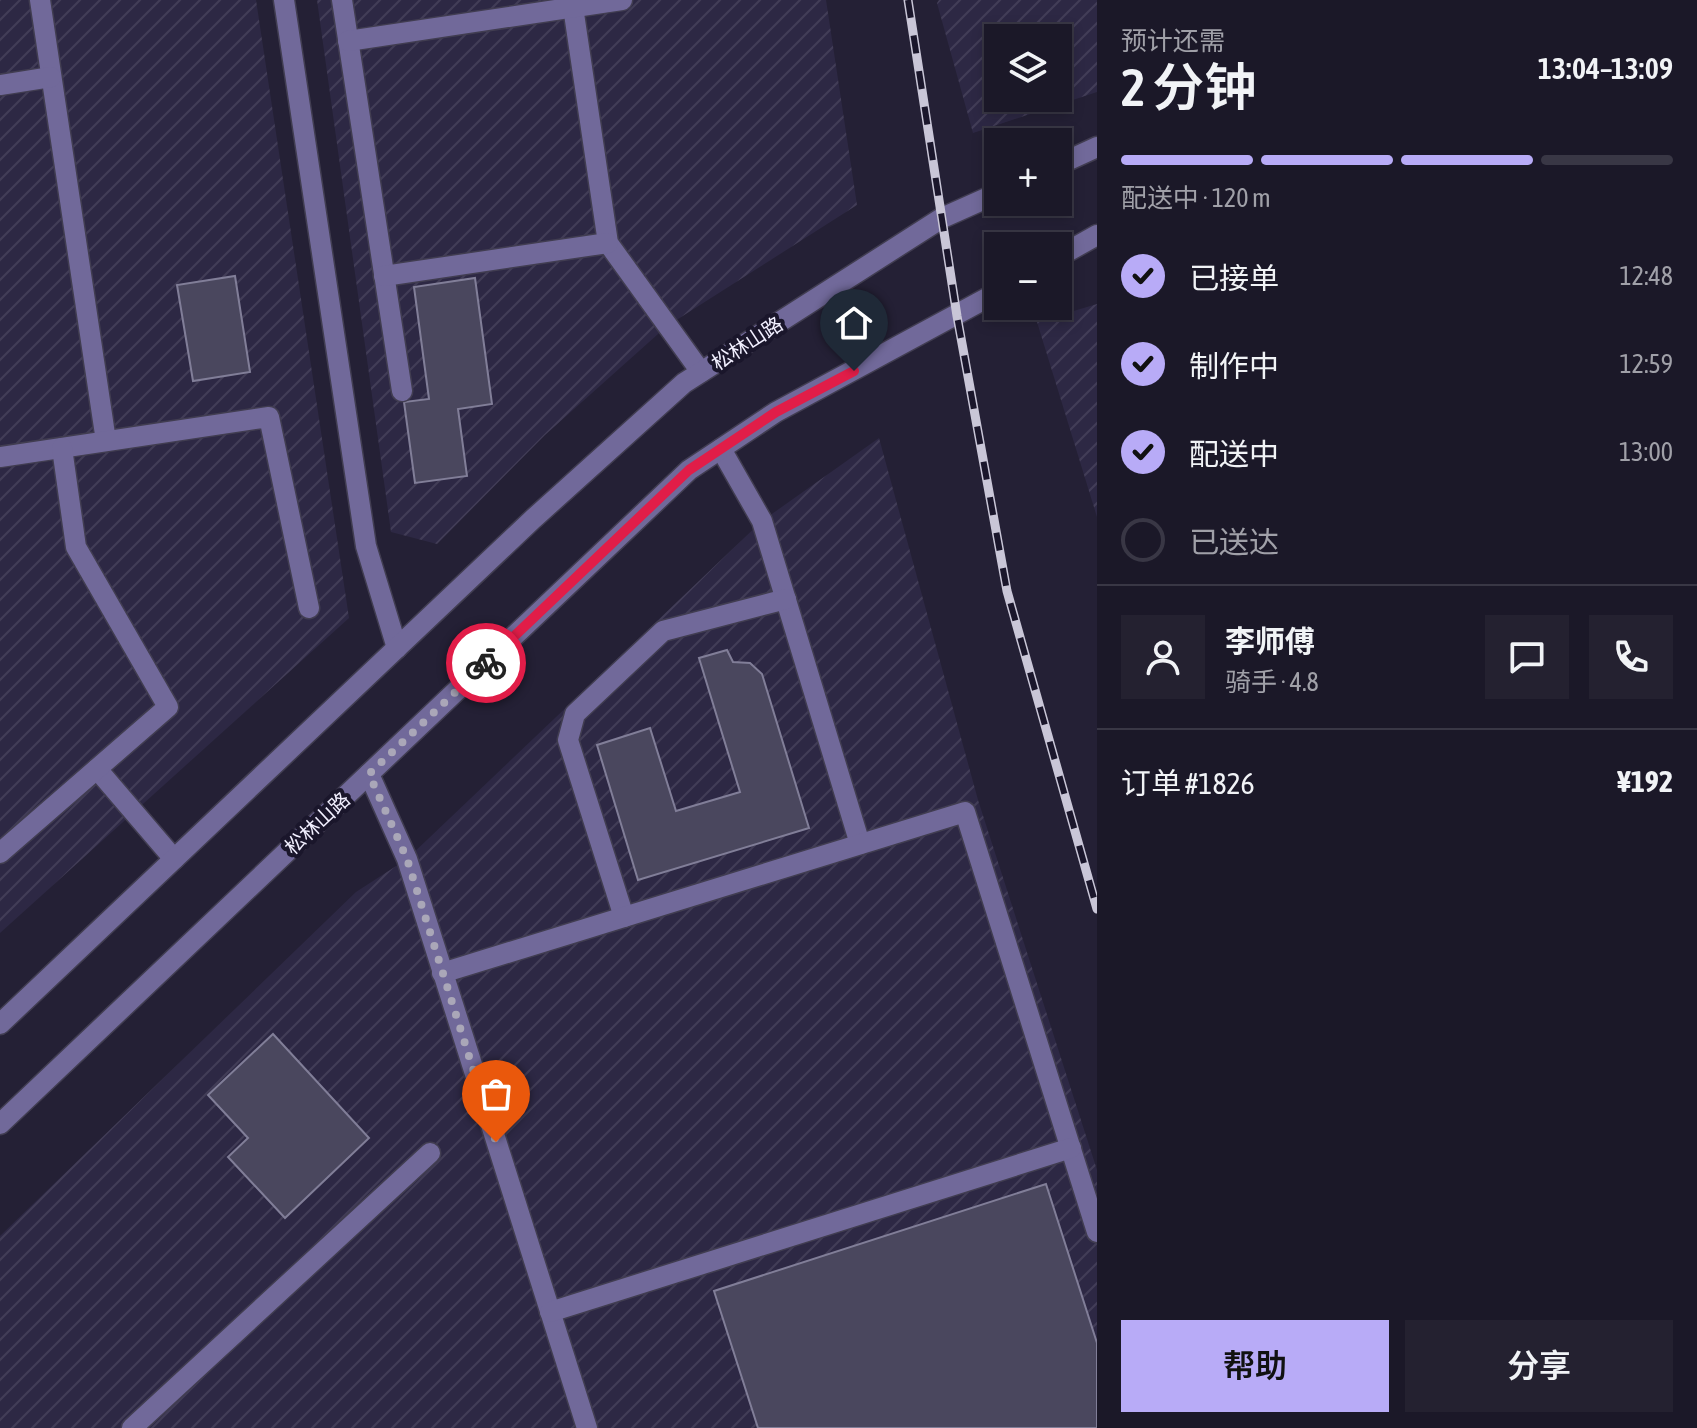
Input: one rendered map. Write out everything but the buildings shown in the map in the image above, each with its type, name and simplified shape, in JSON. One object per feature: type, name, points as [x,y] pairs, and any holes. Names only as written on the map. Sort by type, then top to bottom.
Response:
[{"type":"street","points":[[40,0],[106,441]]},
{"type":"street","points":[[284,0],[366,546],[397,648]]},
{"type":"street","points":[[342,0],[402,391]]},
{"type":"street","points":[[348,41],[573,4],[622,0]]},
{"type":"street","points":[[573,4],[608,243],[701,372]]},
{"type":"street","points":[[0,85],[51,77]]},
{"type":"street","points":[[1072,159],[1097,147]]},
{"type":"street","name":"松林山路","points":[[0,1024],[544,508],[684,383],[942,218],[984,199]]},
{"type":"street","points":[[1072,249],[1097,235]]},
{"type":"street","points":[[384,276],[608,243]]},
{"type":"street","name":"松林山路","points":[[0,1124],[689,470],[776,412],[984,300]]},
{"type":"street","points":[[0,457],[269,417],[309,608]]},
{"type":"street","points":[[0,853],[168,707],[76,547],[62,448]]},
{"type":"street","points":[[721,449],[762,521],[860,844]]},
{"type":"street","points":[[624,917],[568,740],[575,714],[663,631],[786,599]]},
{"type":"street","points":[[97,769],[174,859]]},
{"type":"street","points":[[369,774],[407,859],[587,1428]]},
{"type":"street","points":[[442,973],[965,812],[1097,1232]]},
{"type":"street","points":[[550,1312],[1071,1148]]},
{"type":"street","points":[[132,1428],[430,1153]]},
{"type":"shaded area","points":[[0,0],[256,0],[349,618],[0,933]]},
{"type":"shaded area","points":[[317,0],[826,0],[857,205],[667,326],[545,435],[437,544],[391,532]]},
{"type":"shaded area","points":[[939,0],[1097,0],[1097,92],[1072,100],[1072,24],[984,24],[984,112],[1037,112],[973,133],[937,3]]},
{"type":"shaded area","points":[[1097,304],[1097,517],[1037,322],[1072,320],[1072,312]]},
{"type":"shaded area","points":[[879,438],[978,800],[1097,1170],[1097,1428],[0,1428],[0,1236],[356,892],[407,859],[762,521]]},
{"type":"railway","points":[[908,0],[957,316],[1007,591],[1097,909]]},
{"type":"way so far","points":[[486,663],[369,774],[407,859],[496,1142]]},
{"type":"route","points":[[486,663],[689,470],[776,412],[854,371]]}]
